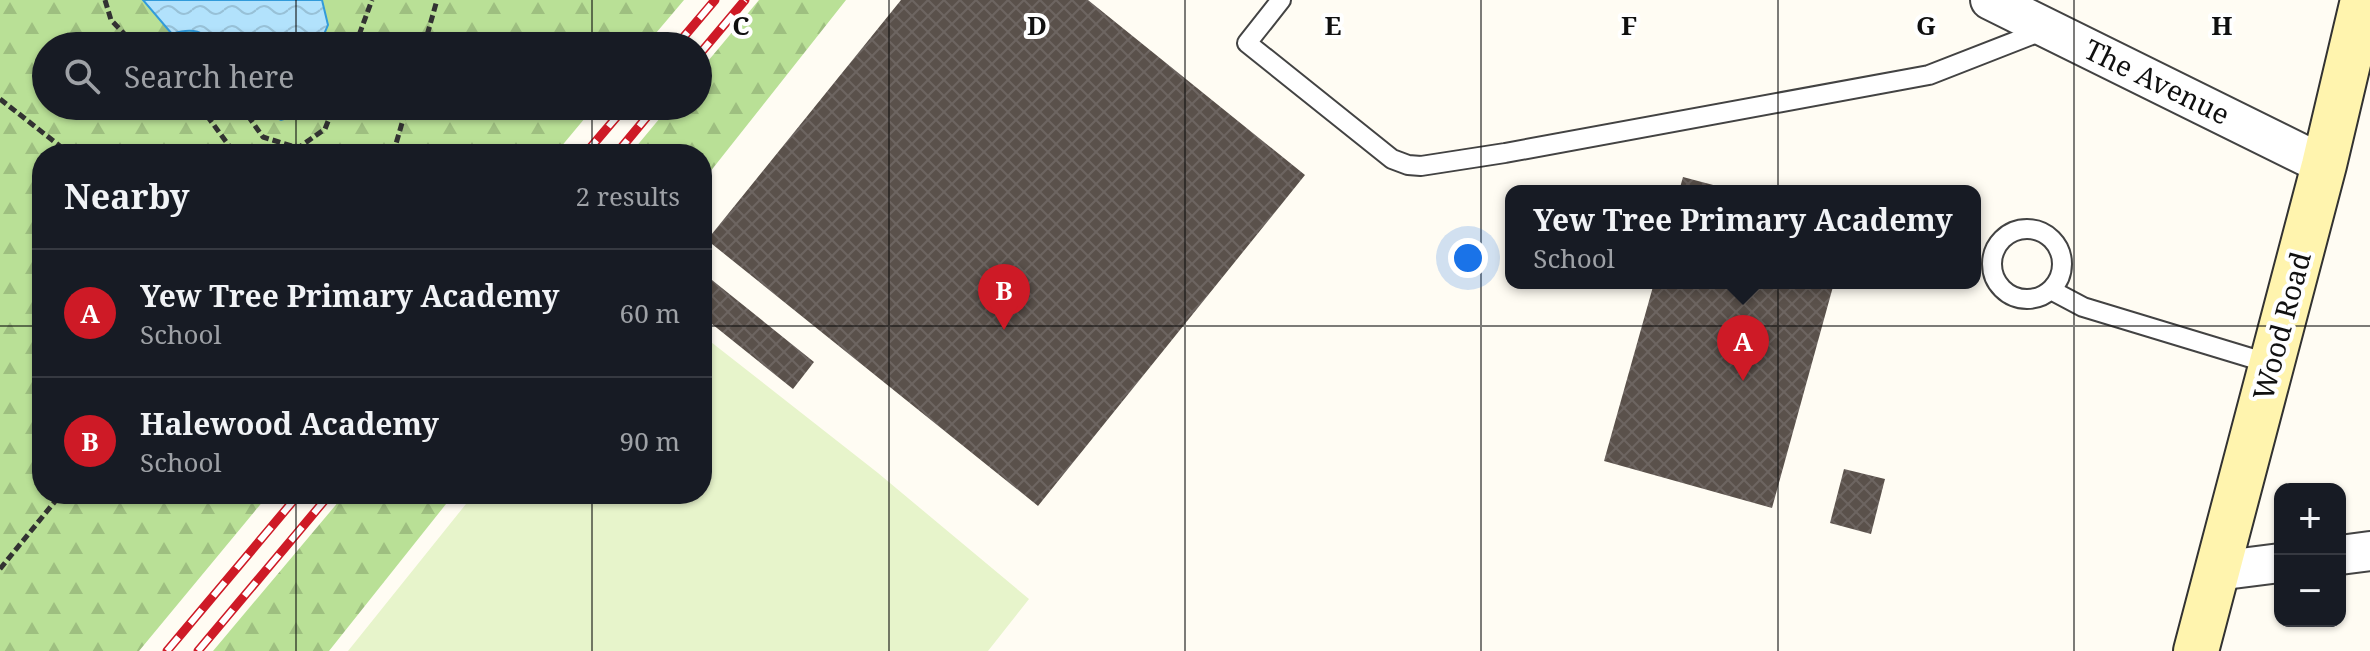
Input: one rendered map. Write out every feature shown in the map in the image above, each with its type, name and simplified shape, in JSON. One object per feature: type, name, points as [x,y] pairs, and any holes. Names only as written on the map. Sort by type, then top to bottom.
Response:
[{"type":"street","name":"The Avenue","points":[[1990,0],[2324,165]]},
{"type":"street","name":"Wood Road","points":[[2196,651],[2324,165],[2363,0]]},
{"type":"street","points":[[2346,554],[2370,551]]},
{"type":"street","points":[[2217,571],[2274,564]]},
{"type":"lane","points":[[1281,0],[1247,43],[1392,159],[1421,166],[1929,75],[2048,28]]},
{"type":"lane","points":[[2051,290],[2083,307],[2272,364]]},
{"type":"path","points":[[105,0],[111,20],[123,32]]},
{"type":"path","points":[[360,32],[372,0]]},
{"type":"path","points":[[428,32],[437,0]]},
{"type":"path","points":[[0,99],[57,144]]},
{"type":"path","points":[[210,120],[228,144]]},
{"type":"path","points":[[251,120],[263,137],[285,144]]},
{"type":"path","points":[[304,144],[325,129],[329,120]]},
{"type":"path","points":[[396,144],[403,120]]},
{"type":"path","points":[[0,569],[53,504]]},
{"type":"green space","points":[[0,0],[143,0],[170,32],[32,32],[32,120],[583,120],[563,144],[32,144],[32,504],[261,504],[139,651],[0,651]]},
{"type":"green space","points":[[322,0],[684,0],[657,32],[325,32],[328,25]]},
{"type":"green space","points":[[759,0],[846,0],[712,169],[712,144],[638,144],[658,120],[712,120],[712,56]]},
{"type":"green space","points":[[712,343],[878,473],[1029,599],[988,651],[348,651],[466,504],[712,504]]},
{"type":"green space","points":[[337,504],[446,504],[329,651],[213,651]]},
{"type":"water","points":[[143,0],[322,0],[328,25],[325,32],[170,32]]},
{"type":"building","points":[[901,0],[1088,0],[1305,175],[1038,506],[712,244],[712,234]]},
{"type":"building","points":[[1683,177],[1713,185],[1681,185]]},
{"type":"building","points":[[712,280],[814,362],[793,389],[712,324]]},
{"type":"building","points":[[1652,289],[1832,289],[1772,508],[1604,461]]},
{"type":"building","points":[[1844,469],[1885,479],[1871,534],[1830,523]]},
{"type":"railway","points":[[688,32],[715,0]]},
{"type":"railway","points":[[712,39],[745,0]]},
{"type":"railway","points":[[594,144],[614,120]]},
{"type":"railway","points":[[624,144],[644,120]]},
{"type":"railway","points":[[167,651],[291,504]]},
{"type":"railway","points":[[198,651],[322,504]]},
{"type":"place","name":"Halewood Academy","points":[[1004,330]]},
{"type":"place","name":"Yew Tree Primary Academy","points":[[1743,381]]}]
